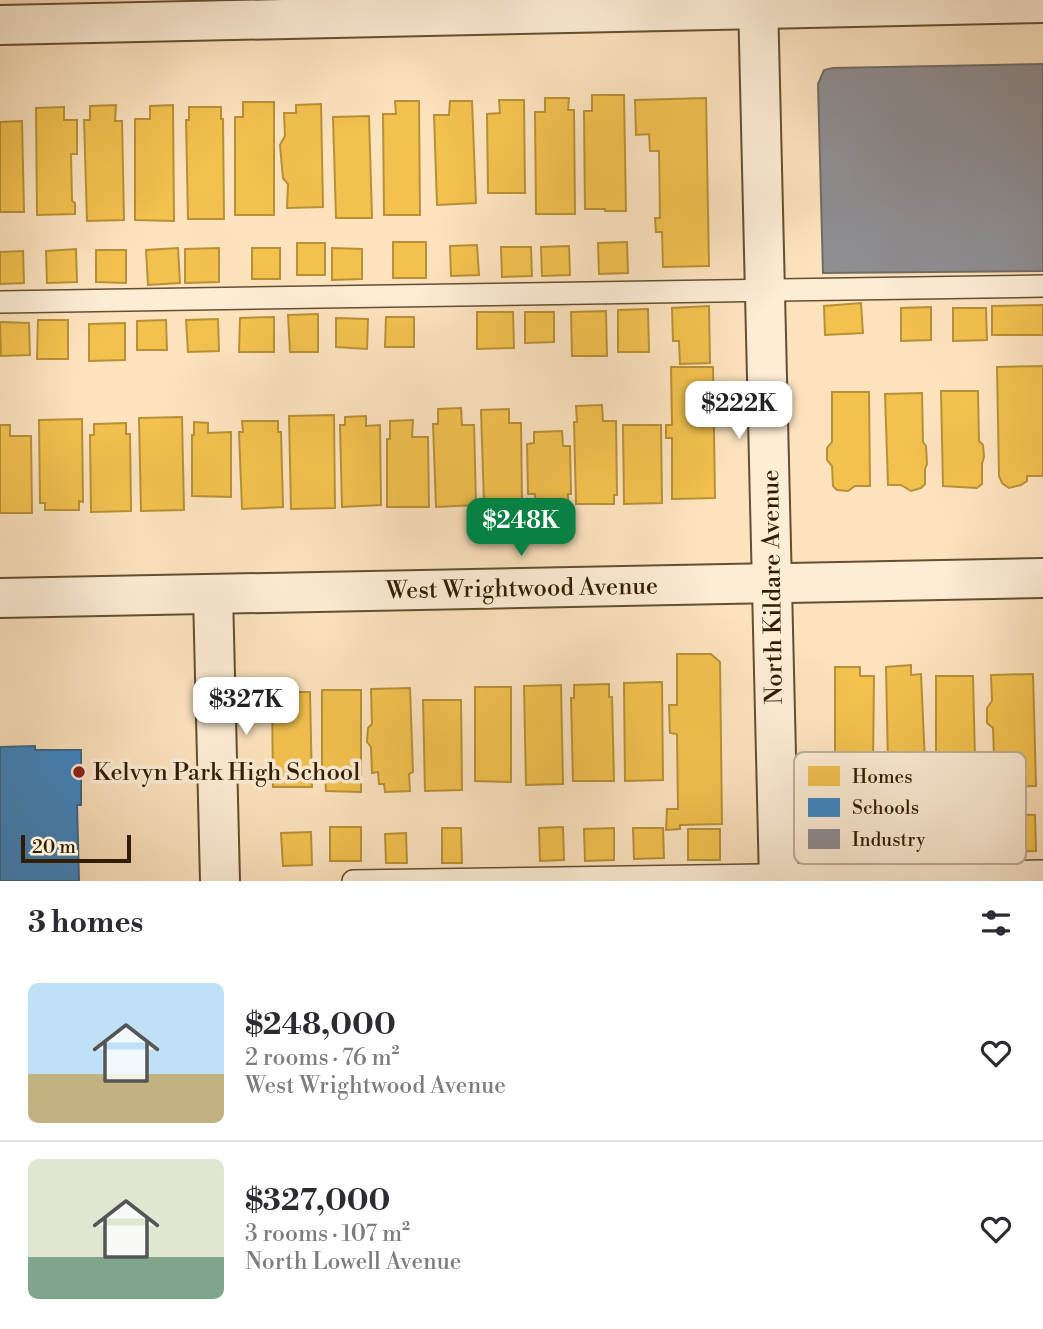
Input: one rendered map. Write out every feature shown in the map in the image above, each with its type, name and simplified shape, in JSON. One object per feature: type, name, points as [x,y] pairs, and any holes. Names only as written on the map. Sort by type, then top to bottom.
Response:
[{"type":"street","points":[[0,25],[758,5],[1043,3]]},
{"type":"street","name":"North Kildare Avenue","points":[[758,5],[779,878]]},
{"type":"street","name":"West Wrightwood Avenue","points":[[0,598],[1043,579]]},
{"type":"street","points":[[213,594],[220,881]]},
{"type":"lane","points":[[0,302],[1043,286]]},
{"type":"lane","points":[[353,881],[779,878],[1043,871]]},
{"type":"building: Homes","points":[[592,95],[624,95],[626,211],[585,209],[584,111],[592,111]]},
{"type":"building: Homes","points":[[545,98],[569,98],[568,110],[574,110],[575,214],[536,214],[535,112],[545,112]]},
{"type":"building: Homes","points":[[706,98],[709,266],[663,267],[662,232],[656,232],[655,218],[660,218],[659,151],[650,151],[649,134],[636,135],[635,100]]},
{"type":"building: Homes","points":[[499,100],[524,100],[525,193],[488,193],[487,114],[500,113]]},
{"type":"building: Homes","points":[[395,101],[419,101],[420,215],[384,215],[383,114],[396,114]]},
{"type":"building: Homes","points":[[450,101],[472,101],[476,203],[437,205],[434,115],[449,115]]},
{"type":"building: Homes","points":[[243,102],[274,102],[274,215],[235,215],[235,117],[243,117]]},
{"type":"building: Homes","points":[[321,104],[323,207],[287,208],[288,184],[283,178],[280,145],[285,136],[284,113],[296,113],[296,105]]},
{"type":"building: Homes","points":[[116,105],[115,121],[122,121],[124,220],[87,221],[84,120],[90,120],[90,106]]},
{"type":"building: Homes","points":[[173,105],[174,221],[135,220],[135,119],[150,119],[150,106]]},
{"type":"building: Homes","points":[[64,107],[64,120],[77,120],[77,154],[71,154],[72,201],[75,203],[75,214],[37,215],[36,108]]},
{"type":"building: Homes","points":[[189,107],[221,107],[224,219],[188,219],[186,120],[189,120]]},
{"type":"building: Homes","points":[[369,116],[372,218],[336,218],[333,117]]},
{"type":"building: Homes","points":[[22,121],[24,212],[0,212],[0,122]]},
{"type":"building: Homes","points":[[393,242],[426,242],[426,278],[393,278]]},
{"type":"building: Homes","points":[[627,242],[628,273],[599,274],[598,243]]},
{"type":"building: Homes","points":[[297,243],[325,243],[325,275],[297,275]]},
{"type":"building: Homes","points":[[477,245],[479,275],[451,276],[450,246]]},
{"type":"building: Homes","points":[[569,246],[570,275],[542,276],[541,247]]},
{"type":"building: Homes","points":[[501,247],[531,247],[532,276],[502,277]]},
{"type":"building: Homes","points":[[178,248],[180,283],[148,285],[146,250]]},
{"type":"building: Homes","points":[[219,248],[219,282],[185,283],[185,249]]},
{"type":"building: Homes","points":[[252,248],[280,248],[280,279],[252,279]]},
{"type":"building: Homes","points":[[332,248],[362,249],[362,279],[332,280]]},
{"type":"building: Homes","points":[[76,249],[77,282],[47,283],[46,251]]},
{"type":"building: Homes","points":[[96,250],[126,250],[126,283],[96,282]]},
{"type":"building: Homes","points":[[23,251],[24,283],[0,284],[0,252]]},
{"type":"building: Homes","points":[[861,303],[863,333],[825,335],[824,306]]},
{"type":"building: Homes","points":[[1043,305],[1043,335],[992,335],[992,306]]},
{"type":"building: Homes","points":[[709,306],[710,363],[680,364],[679,341],[673,341],[672,308]]},
{"type":"building: Homes","points":[[931,307],[931,340],[901,341],[901,308]]},
{"type":"building: Homes","points":[[953,308],[986,308],[987,340],[953,341]]},
{"type":"building: Homes","points":[[648,309],[649,352],[618,352],[618,310]]},
{"type":"building: Homes","points":[[606,311],[607,356],[572,356],[571,312]]},
{"type":"building: Homes","points":[[477,312],[513,312],[514,348],[477,349]]},
{"type":"building: Homes","points":[[525,312],[554,312],[554,342],[525,343]]},
{"type":"building: Homes","points":[[318,314],[318,352],[290,352],[288,315]]},
{"type":"building: Homes","points":[[274,317],[274,352],[239,352],[240,318]]},
{"type":"building: Homes","points":[[386,317],[414,317],[414,347],[385,347]]},
{"type":"building: Homes","points":[[336,318],[368,319],[367,349],[336,347]]},
{"type":"building: Homes","points":[[218,319],[219,351],[188,352],[186,320]]},
{"type":"building: Homes","points":[[38,320],[68,320],[68,359],[37,359]]},
{"type":"building: Homes","points":[[166,320],[167,350],[137,350],[137,321]]},
{"type":"building: Homes","points":[[0,322],[29,323],[30,355],[1,356]]},
{"type":"building: Homes","points":[[125,323],[125,360],[89,361],[89,324]]},
{"type":"building: Homes","points":[[1043,366],[1043,476],[1027,476],[1027,481],[1021,485],[1009,488],[1002,483],[999,476],[997,367]]},
{"type":"building: Homes","points":[[671,367],[713,367],[715,498],[672,499],[672,438],[666,438],[666,425],[672,425]]},
{"type":"building: Homes","points":[[941,391],[978,391],[979,441],[983,445],[984,457],[982,484],[977,488],[943,486]]},
{"type":"building: Homes","points":[[832,392],[869,392],[870,486],[855,486],[848,491],[837,490],[833,486],[832,466],[827,460],[827,448],[832,442]]},
{"type":"building: Homes","points":[[922,393],[923,442],[926,446],[927,464],[925,484],[911,491],[901,485],[888,485],[885,394]]},
{"type":"building: Homes","points":[[602,405],[603,421],[616,421],[617,495],[614,495],[614,504],[576,504],[576,406]]},
{"type":"building: Homes","points":[[461,408],[462,425],[474,425],[476,505],[436,507],[433,424],[438,424],[438,409]]},
{"type":"building: Homes","points":[[509,409],[509,423],[521,423],[522,504],[484,505],[481,410]]},
{"type":"building: Homes","points":[[334,415],[335,508],[291,509],[289,416]]},
{"type":"building: Homes","points":[[366,416],[366,426],[380,425],[381,505],[342,507],[340,425],[345,425],[345,417]]},
{"type":"building: Homes","points":[[182,417],[184,510],[141,511],[139,418]]},
{"type":"building: Homes","points":[[82,419],[83,502],[79,501],[79,510],[45,510],[45,503],[40,503],[39,420]]},
{"type":"building: Homes","points":[[413,420],[412,437],[428,437],[429,507],[387,507],[387,439],[390,439],[390,421]]},
{"type":"building: Homes","points":[[242,421],[278,421],[278,432],[281,432],[283,507],[242,509],[239,432],[243,432]]},
{"type":"building: Homes","points":[[194,422],[208,423],[208,433],[231,432],[231,497],[192,496]]},
{"type":"building: Homes","points":[[126,423],[126,434],[130,434],[131,511],[91,512],[90,435],[94,435],[94,424]]},
{"type":"building: Homes","points":[[0,425],[10,425],[10,436],[31,436],[32,513],[0,513]]},
{"type":"building: Homes","points":[[623,425],[661,425],[662,503],[624,504]]},
{"type":"building: Homes","points":[[562,431],[563,446],[570,446],[571,494],[568,494],[568,500],[535,501],[535,494],[528,494],[527,444],[534,443],[534,432]]},
{"type":"building: Homes","points":[[677,654],[711,654],[720,662],[722,824],[680,825],[680,829],[666,830],[667,809],[678,809],[677,734],[670,733],[669,705],[677,705]]},
{"type":"building: Homes","points":[[911,665],[911,675],[921,674],[925,752],[888,752],[886,667]]},
{"type":"building: Homes","points":[[835,667],[860,667],[860,676],[874,676],[873,752],[835,752]]},
{"type":"building: Homes","points":[[1033,674],[1036,786],[1026,786],[1026,752],[994,752],[993,728],[987,723],[987,708],[992,701],[991,675]]},
{"type":"building: Homes","points":[[936,676],[973,676],[975,752],[936,752]]},
{"type":"building: Homes","points":[[662,682],[663,780],[625,781],[624,683]]},
{"type":"building: Homes","points":[[609,684],[609,697],[612,697],[614,781],[573,781],[571,698],[574,698],[574,685]]},
{"type":"building: Homes","points":[[561,685],[563,784],[526,785],[524,686]]},
{"type":"building: Homes","points":[[475,687],[511,687],[511,782],[475,781]]},
{"type":"building: Homes","points":[[410,688],[413,772],[409,774],[410,791],[385,792],[384,784],[379,784],[378,772],[372,773],[371,747],[367,742],[368,728],[372,724],[371,689]]},
{"type":"building: Homes","points":[[322,690],[361,690],[361,792],[326,791],[325,773],[322,773]]},
{"type":"building: Homes","points":[[272,692],[310,692],[312,787],[273,787]]},
{"type":"building: Homes","points":[[423,700],[461,700],[462,790],[425,791]]},
{"type":"building: Homes","points":[[1026,815],[1035,815],[1036,851],[1026,851]]},
{"type":"building: Homes","points":[[330,827],[361,827],[361,861],[330,861]]},
{"type":"building: Homes","points":[[563,827],[564,860],[540,861],[539,828]]},
{"type":"building: Homes","points":[[442,828],[461,828],[462,863],[442,863]]},
{"type":"building: Homes","points":[[614,828],[614,860],[585,861],[584,829]]},
{"type":"building: Homes","points":[[633,828],[663,828],[664,858],[634,859]]},
{"type":"building: Homes","points":[[688,829],[720,829],[720,860],[688,860]]},
{"type":"building: Homes","points":[[311,832],[312,865],[283,866],[281,833]]},
{"type":"building: Homes","points":[[406,833],[407,863],[386,863],[385,834]]},
{"type":"building: Schools","points":[[35,746],[35,750],[81,750],[81,805],[77,805],[79,881],[0,881],[0,747]]},
{"type":"building: Industry","points":[[1043,64],[1043,271],[823,273],[818,84],[824,70]]},
{"type":"place","name":"Kelvyn Park High School","points":[[79,772]]}]
